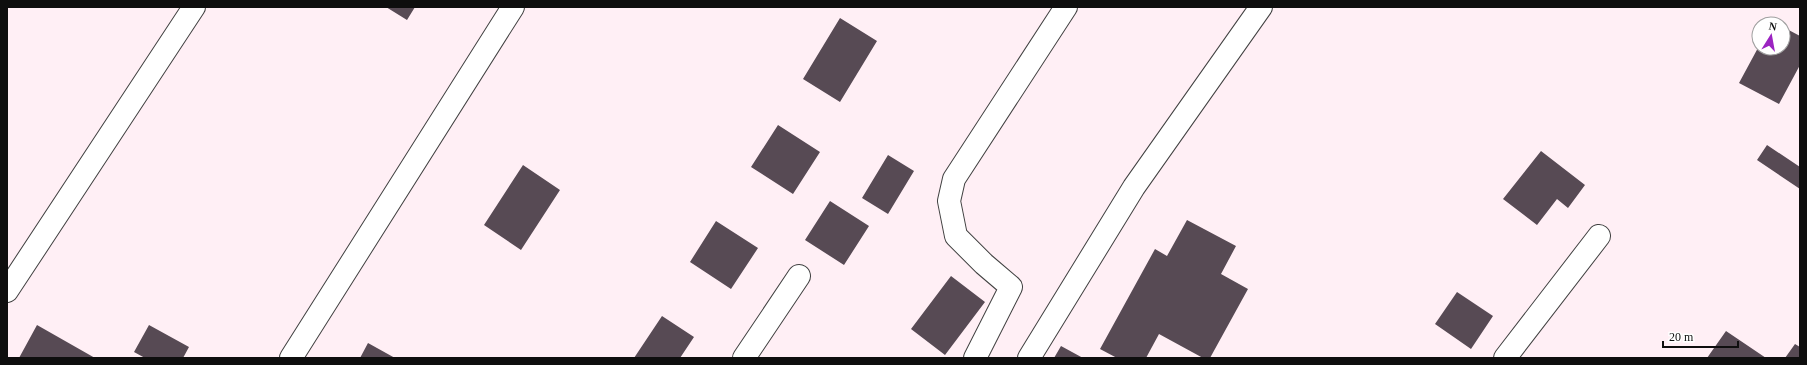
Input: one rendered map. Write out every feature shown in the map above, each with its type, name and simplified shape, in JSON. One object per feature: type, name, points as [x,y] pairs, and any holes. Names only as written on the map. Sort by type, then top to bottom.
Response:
[{"type":"street","points":[[7,281],[178,7]]},
{"type":"street","points":[[7,291],[194,7]]},
{"type":"street","points":[[291,358],[513,7]]},
{"type":"street","points":[[976,358],[1011,287],[984,264],[956,236],[949,201],[954,179],[1066,7]]},
{"type":"street","points":[[1029,358],[1134,187],[1261,7]]},
{"type":"street","points":[[1505,358],[1599,236]]},
{"type":"street","points":[[744,358],[799,276]]},
{"type":"building","points":[[386,7],[415,7],[407,20]]},
{"type":"building","points":[[840,18],[877,41],[840,102],[803,79]]},
{"type":"building","points":[[1791,31],[1800,36],[1800,65],[1779,104],[1739,83],[1754,56],[1791,56]]},
{"type":"building","points":[[778,125],[820,152],[793,194],[751,167]]},
{"type":"building","points":[[1767,145],[1800,167],[1800,189],[1757,160]]},
{"type":"building","points":[[1541,151],[1585,185],[1568,208],[1557,199],[1537,225],[1503,199]]},
{"type":"building","points":[[888,155],[914,171],[888,214],[862,198]]},
{"type":"building","points":[[523,165],[560,190],[521,250],[484,225]]},
{"type":"building","points":[[830,201],[869,226],[844,265],[805,240]]},
{"type":"building","points":[[1187,220],[1236,246],[1221,274],[1248,289],[1210,358],[1203,358],[1159,334],[1146,358],[1117,358],[1100,349],[1155,249],[1167,256]]},
{"type":"building","points":[[716,221],[758,248],[731,289],[690,262]]},
{"type":"building","points":[[951,276],[985,302],[945,355],[911,329]]},
{"type":"building","points":[[1457,292],[1493,316],[1471,349],[1435,324]]},
{"type":"building","points":[[662,316],[694,337],[680,358],[634,358]]},
{"type":"building","points":[[37,325],[95,358],[19,358]]},
{"type":"building","points":[[149,325],[189,347],[183,358],[145,358],[134,352]]},
{"type":"building","points":[[1726,331],[1766,358],[1707,358]]},
{"type":"building","points":[[368,343],[395,358],[360,358]]},
{"type":"building","points":[[1795,344],[1800,347],[1800,358],[1785,358]]},
{"type":"building","points":[[1061,346],[1083,358],[1054,358]]}]
